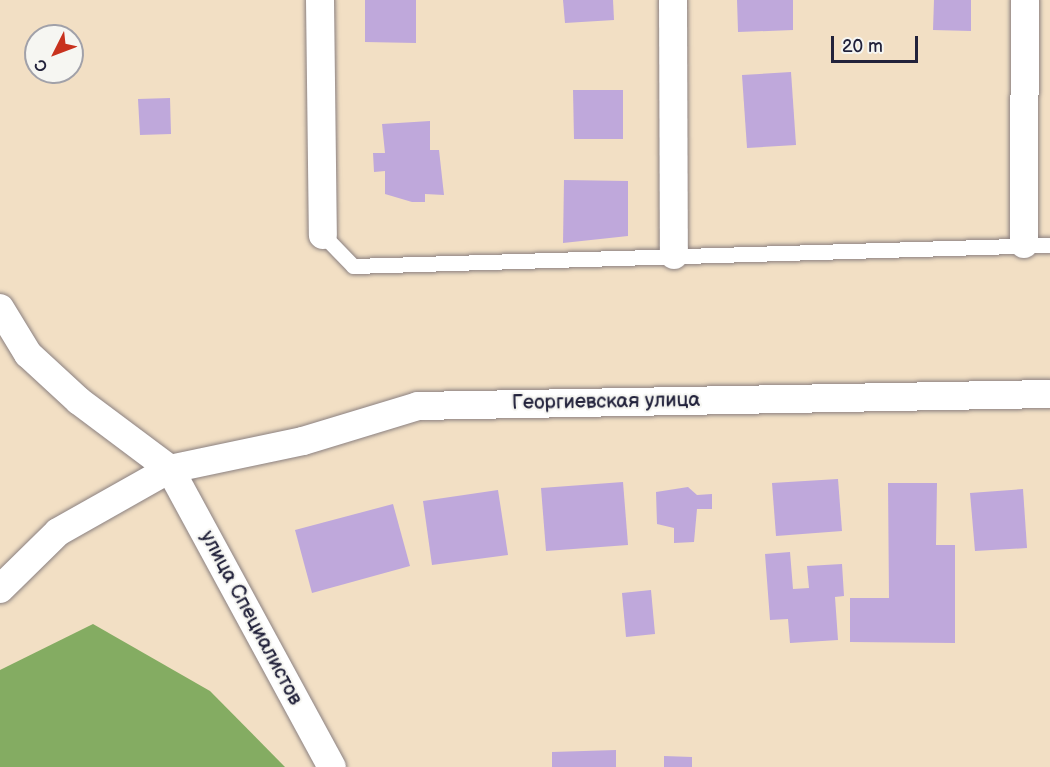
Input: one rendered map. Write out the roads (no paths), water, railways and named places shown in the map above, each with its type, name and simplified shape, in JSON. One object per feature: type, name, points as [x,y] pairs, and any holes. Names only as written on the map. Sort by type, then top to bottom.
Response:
[{"type":"street","points":[[320,0],[323,235]]},
{"type":"street","points":[[673,0],[674,255]]},
{"type":"street","points":[[1025,0],[1037,244]]},
{"type":"street","points":[[0,308],[28,354],[79,401],[170,468]]},
{"type":"street","name":"Георгиевская улица","points":[[0,589],[58,531],[170,468],[303,441],[418,406],[1050,394]]},
{"type":"street","name":"улица Специалистов","points":[[170,468],[332,767]]},
{"type":"lane","points":[[323,235],[353,266],[1037,244]]}]
